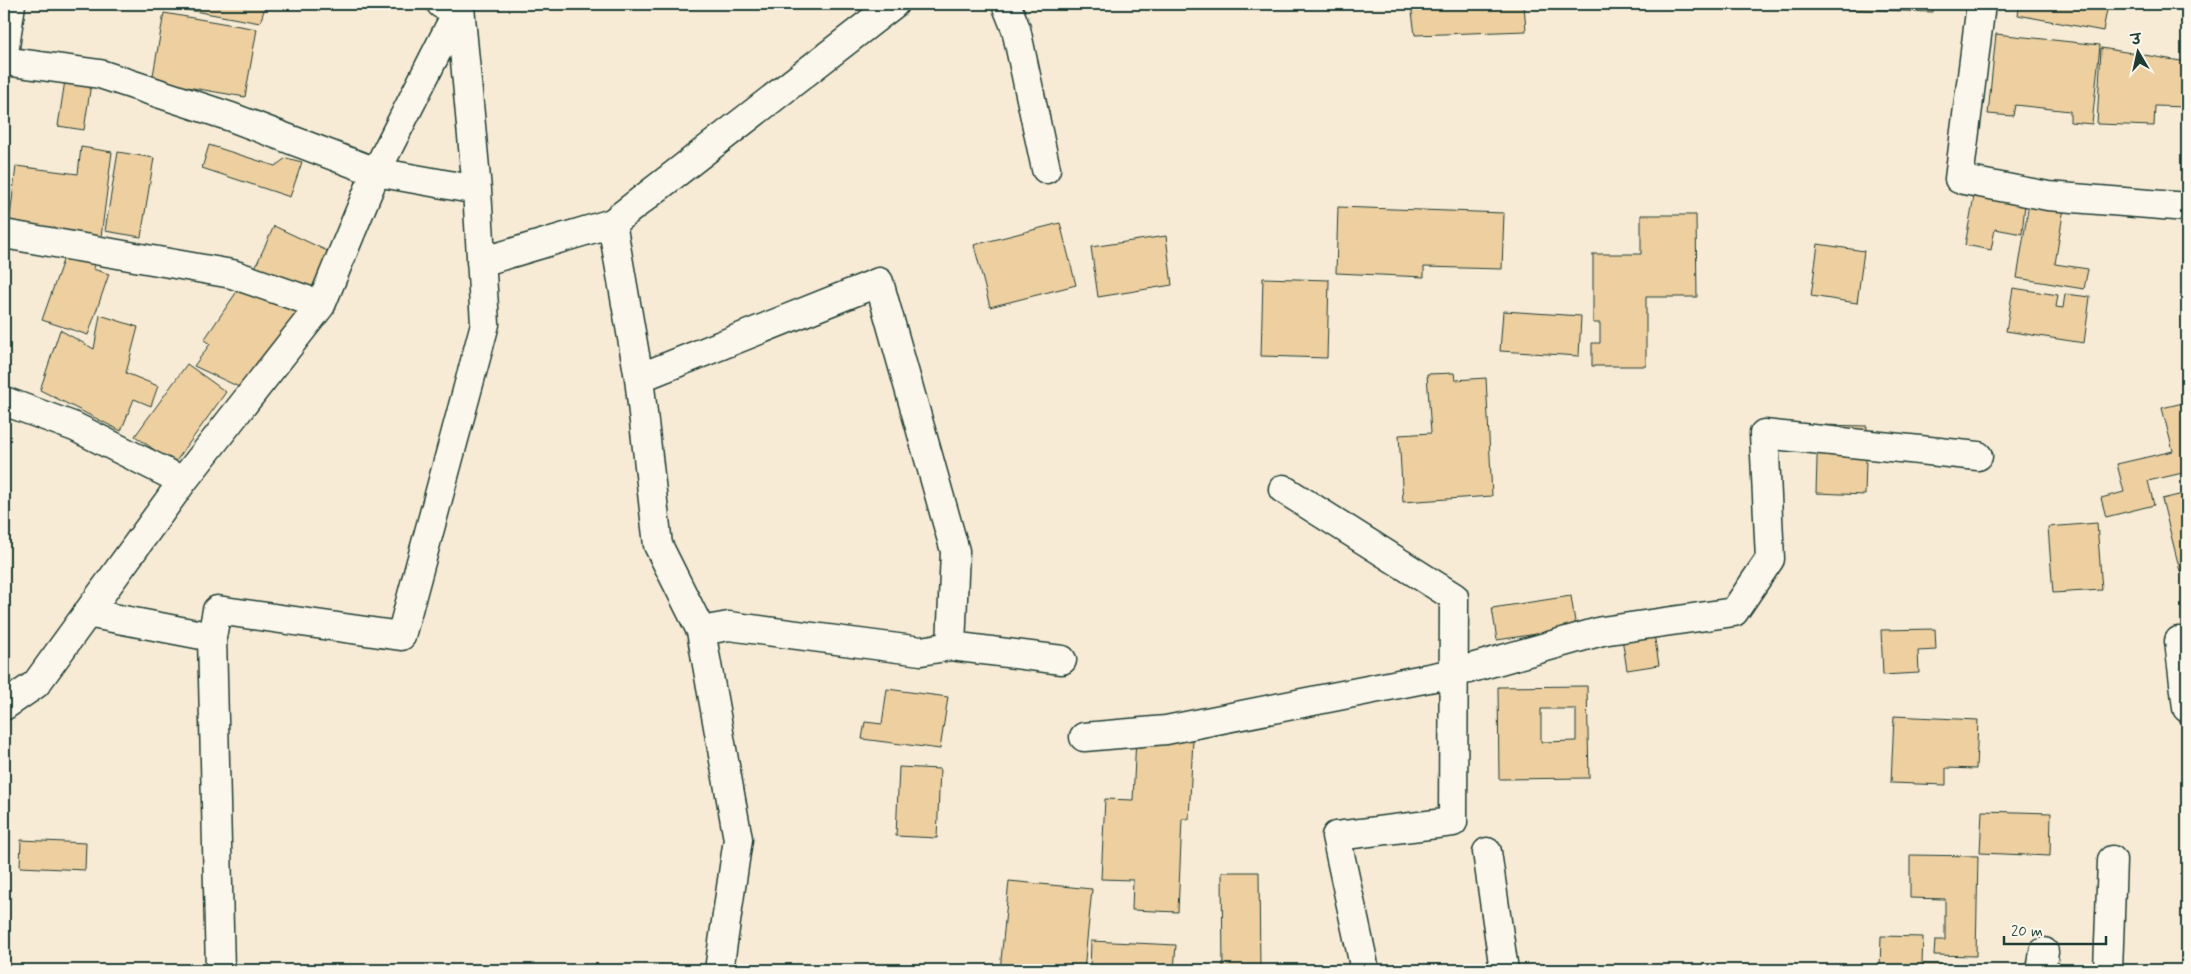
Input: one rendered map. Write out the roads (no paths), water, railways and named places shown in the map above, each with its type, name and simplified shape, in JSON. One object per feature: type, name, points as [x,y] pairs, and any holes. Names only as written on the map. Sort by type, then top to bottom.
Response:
[{"type":"street","points":[[4,54],[10,4]]},
{"type":"street","points":[[481,262],[612,223],[894,4]]},
{"type":"street","points":[[1006,4],[1016,29],[1046,169]]},
{"type":"street","points":[[1981,4],[1959,179],[2048,196],[2187,208]]},
{"type":"street","points":[[5,703],[36,684],[183,481],[321,305],[376,172],[454,5]]},
{"type":"street","points":[[220,970],[212,637],[218,610],[401,636],[485,324],[478,190],[454,5]]},
{"type":"street","points":[[4,61],[100,74],[231,117],[376,172],[478,190]]},
{"type":"street","points":[[612,223],[640,378],[658,545],[701,630],[738,839],[719,970]]},
{"type":"street","points":[[4,234],[232,274],[321,305]]},
{"type":"street","points":[[640,378],[879,282],[955,551],[951,646]]},
{"type":"street","points":[[4,401],[76,427],[183,481]]},
{"type":"street","points":[[1084,737],[1166,730],[1454,673],[1602,631],[1734,612],[1770,559],[1764,434],[1978,456]]},
{"type":"street","points":[[1283,489],[1454,597],[1453,822],[1336,836],[1365,970]]},
{"type":"street","points":[[87,613],[212,637]]},
{"type":"street","points":[[701,630],[729,626],[921,651],[951,646],[1062,660]]},
{"type":"street","points":[[2179,641],[2187,708]]},
{"type":"street","points":[[1487,852],[1504,970]]},
{"type":"street","points":[[2108,970],[2112,860]]}]
